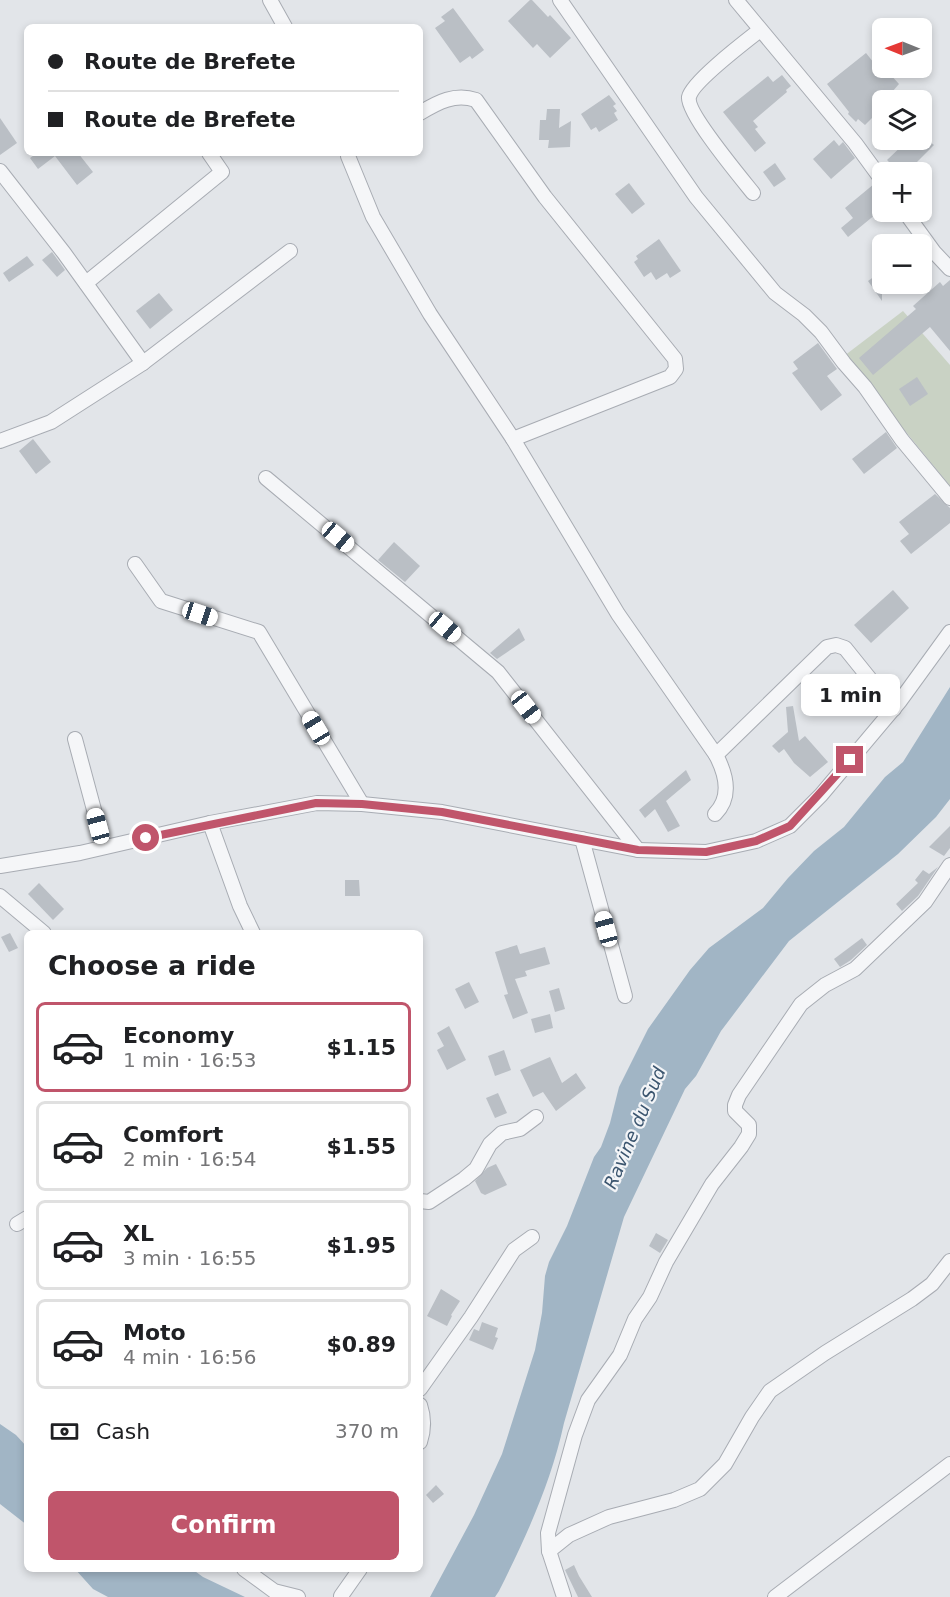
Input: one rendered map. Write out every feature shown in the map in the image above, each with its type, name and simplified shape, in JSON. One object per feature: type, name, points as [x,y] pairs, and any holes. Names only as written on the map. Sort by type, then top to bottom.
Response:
[{"type":"street","points":[[270,0],[283,24]]},
{"type":"street","points":[[560,0],[696,196],[775,293],[804,315],[821,332],[865,387],[902,440],[950,498]]},
{"type":"street","points":[[736,0],[872,166]]},
{"type":"street","points":[[753,193],[693,113],[688,97],[701,80],[760,30]]},
{"type":"street","points":[[423,111],[450,99],[465,97],[476,100],[545,197],[675,359],[676,369],[670,377],[513,439]]},
{"type":"street","points":[[86,283],[222,172],[211,156]]},
{"type":"street","points":[[350,156],[373,217],[430,314],[513,439],[618,615],[716,755],[724,770],[726,781],[721,808],[715,814]]},
{"type":"street","points":[[0,171],[86,283],[143,363]]},
{"type":"street","points":[[912,222],[934,252],[950,269]]},
{"type":"street","points":[[0,441],[51,422],[143,363],[290,251]]},
{"type":"street","points":[[266,478],[498,672],[638,850]]},
{"type":"street","points":[[135,564],[160,602],[259,632],[362,804]]},
{"type":"street","points":[[0,866],[104,848],[210,823],[316,803],[362,804],[442,812],[638,850],[706,852],[756,841],[790,826],[821,795],[894,709],[950,632]]},
{"type":"street","points":[[716,755],[827,647],[836,645],[845,648],[894,709]]},
{"type":"street","points":[[75,739],[104,848]]},
{"type":"street","points":[[210,823],[240,906],[252,930]]},
{"type":"street","points":[[582,839],[625,996]]},
{"type":"street","points":[[561,1596],[549,1551],[548,1533],[575,1436],[588,1400],[620,1354],[635,1319],[650,1297],[666,1262],[712,1184],[749,1134],[749,1125],[735,1111],[739,1095],[801,1004],[825,985],[855,969],[925,902],[950,865]]},
{"type":"street","points":[[0,896],[40,930]]},
{"type":"street","points":[[423,1201],[429,1202],[476,1169],[489,1144],[502,1133],[519,1129],[536,1117]]},
{"type":"street","points":[[423,1385],[471,1317],[514,1250],[532,1237]]},
{"type":"street","points":[[549,1551],[569,1535],[609,1517],[674,1500],[700,1489],[725,1464],[770,1391],[801,1368],[912,1299],[932,1284],[950,1261]]},
{"type":"street","points":[[775,1597],[950,1464]]},
{"type":"street","points":[[248,1572],[274,1591],[298,1597]]},
{"type":"street","points":[[341,1597],[358,1572]]},
{"type":"green space","points":[[903,311],[950,365],[950,486],[844,356]]},
{"type":"water","name":"Ravine du Sud","points":[[950,687],[950,799],[936,817],[898,854],[789,941],[721,1031],[696,1076],[685,1089],[624,1217],[545,1488],[499,1591],[495,1597],[430,1597],[474,1515],[502,1454],[535,1350],[549,1262],[567,1226],[594,1157],[601,1147],[619,1087],[648,1029],[690,970],[709,948],[763,908],[788,878],[814,851],[844,827],[885,777],[903,762]]},
{"type":"water","points":[[0,1424],[24,1444],[24,1523],[0,1504]]},
{"type":"water","points":[[78,1572],[196,1572],[245,1597],[108,1597],[93,1589]]},
{"type":"building","points":[[530,0],[548,17],[550,15],[571,38],[550,58],[537,44],[533,48],[508,21]]},
{"type":"building","points":[[453,8],[484,50],[472,59],[470,56],[460,63],[435,28],[445,21],[441,17]]},
{"type":"building","points":[[866,53],[872,61],[872,78],[894,78],[899,84],[894,90],[872,90],[872,118],[865,125],[858,119],[856,122],[848,114],[849,112],[827,84]]},
{"type":"building","points":[[782,75],[791,86],[753,121],[758,127],[755,129],[766,143],[755,152],[723,112],[768,76],[773,82]]},
{"type":"building","points":[[609,95],[616,104],[613,106],[617,111],[614,113],[618,120],[599,132],[596,127],[591,130],[581,114]]},
{"type":"building","points":[[547,109],[560,109],[559,128],[571,121],[570,147],[548,148],[549,140],[539,140],[540,120],[546,120]]},
{"type":"building","points":[[0,118],[17,143],[0,155]]},
{"type":"building","points":[[834,140],[839,146],[843,142],[855,158],[831,179],[813,159]]},
{"type":"building","points":[[898,150],[929,150],[917,162],[889,162],[887,160]]},
{"type":"building","points":[[33,156],[55,156],[38,169],[30,158]]},
{"type":"building","points":[[55,156],[80,156],[93,172],[77,185]]},
{"type":"building","points":[[775,163],[786,179],[774,187],[763,172]]},
{"type":"building","points":[[629,183],[645,204],[632,214],[615,194]]},
{"type":"building","points":[[872,186],[872,217],[848,237],[841,228],[853,218],[845,208]]},
{"type":"building","points":[[659,239],[681,271],[670,278],[667,273],[656,280],[651,272],[644,277],[634,262],[638,259],[636,256]]},
{"type":"building","points":[[52,252],[65,270],[57,277],[42,260]]},
{"type":"building","points":[[27,256],[34,265],[9,282],[3,273]]},
{"type":"building","points":[[950,280],[950,351],[930,327],[873,375],[859,358],[916,309],[913,306],[926,294],[932,294],[932,289],[940,282],[943,286]]},
{"type":"building","points":[[159,293],[173,310],[150,329],[136,311]]},
{"type":"building","points":[[818,343],[837,369],[827,376],[842,395],[821,411],[792,373],[798,369],[793,362]]},
{"type":"building","points":[[917,377],[928,394],[910,406],[899,389]]},
{"type":"building","points":[[886,432],[897,448],[864,474],[852,459]]},
{"type":"building","points":[[33,439],[51,462],[36,474],[19,451]]},
{"type":"building","points":[[935,494],[950,508],[950,523],[911,554],[900,541],[909,534],[899,522]]},
{"type":"building","points":[[394,542],[420,566],[405,582],[378,560]]},
{"type":"building","points":[[893,590],[909,608],[871,643],[854,625]]},
{"type":"building","points":[[519,628],[525,640],[497,659],[490,653]]},
{"type":"building","points":[[845,675],[859,691],[845,701],[836,686]]},
{"type":"building","points":[[793,706],[799,741],[805,736],[828,762],[810,777],[794,763],[784,749],[779,753],[772,746],[788,732],[786,707]]},
{"type":"building","points":[[686,770],[691,780],[666,801],[680,826],[668,832],[655,809],[645,818],[639,810]]},
{"type":"building","points":[[950,826],[950,848],[944,856],[929,847]]},
{"type":"building","points":[[938,867],[918,896],[902,911],[896,904],[918,883],[915,880],[923,870],[929,874]]},
{"type":"building","points":[[345,880],[359,880],[360,896],[345,896]]},
{"type":"building","points":[[39,883],[64,909],[53,920],[28,894]]},
{"type":"building","points":[[10,933],[18,948],[9,952],[1,937]]},
{"type":"building","points":[[862,938],[867,945],[840,967],[834,959]]},
{"type":"building","points":[[517,945],[520,954],[545,947],[550,964],[525,971],[527,976],[515,979],[528,1013],[513,1019],[504,995],[508,994],[495,952]]},
{"type":"building","points":[[469,982],[479,1002],[465,1009],[455,989]]},
{"type":"building","points":[[559,988],[565,1009],[555,1012],[549,991]]},
{"type":"building","points":[[550,1014],[553,1028],[535,1033],[531,1019]]},
{"type":"building","points":[[449,1026],[466,1060],[447,1070],[437,1050],[444,1046],[437,1033]]},
{"type":"building","points":[[504,1050],[511,1070],[495,1076],[488,1056]]},
{"type":"building","points":[[550,1057],[562,1083],[576,1073],[586,1088],[556,1111],[543,1092],[533,1097],[520,1070]]},
{"type":"building","points":[[498,1093],[507,1113],[495,1118],[486,1098]]},
{"type":"building","points":[[496,1164],[507,1185],[485,1195],[481,1193],[475,1181],[487,1168]]},
{"type":"building","points":[[656,1233],[668,1240],[660,1253],[649,1246]]},
{"type":"building","points":[[441,1289],[460,1301],[447,1326],[427,1316]]},
{"type":"building","points":[[482,1322],[498,1328],[495,1337],[498,1338],[493,1350],[469,1340],[474,1329],[479,1331]]},
{"type":"building","points":[[436,1485],[444,1494],[433,1503],[426,1495]]},
{"type":"building","points":[[574,1565],[592,1597],[578,1597],[565,1570]]},
{"type":"route","points":[[146,838],[316,803],[362,804],[442,812],[638,850],[706,852],[756,841],[790,826],[821,795],[850,760]]}]
